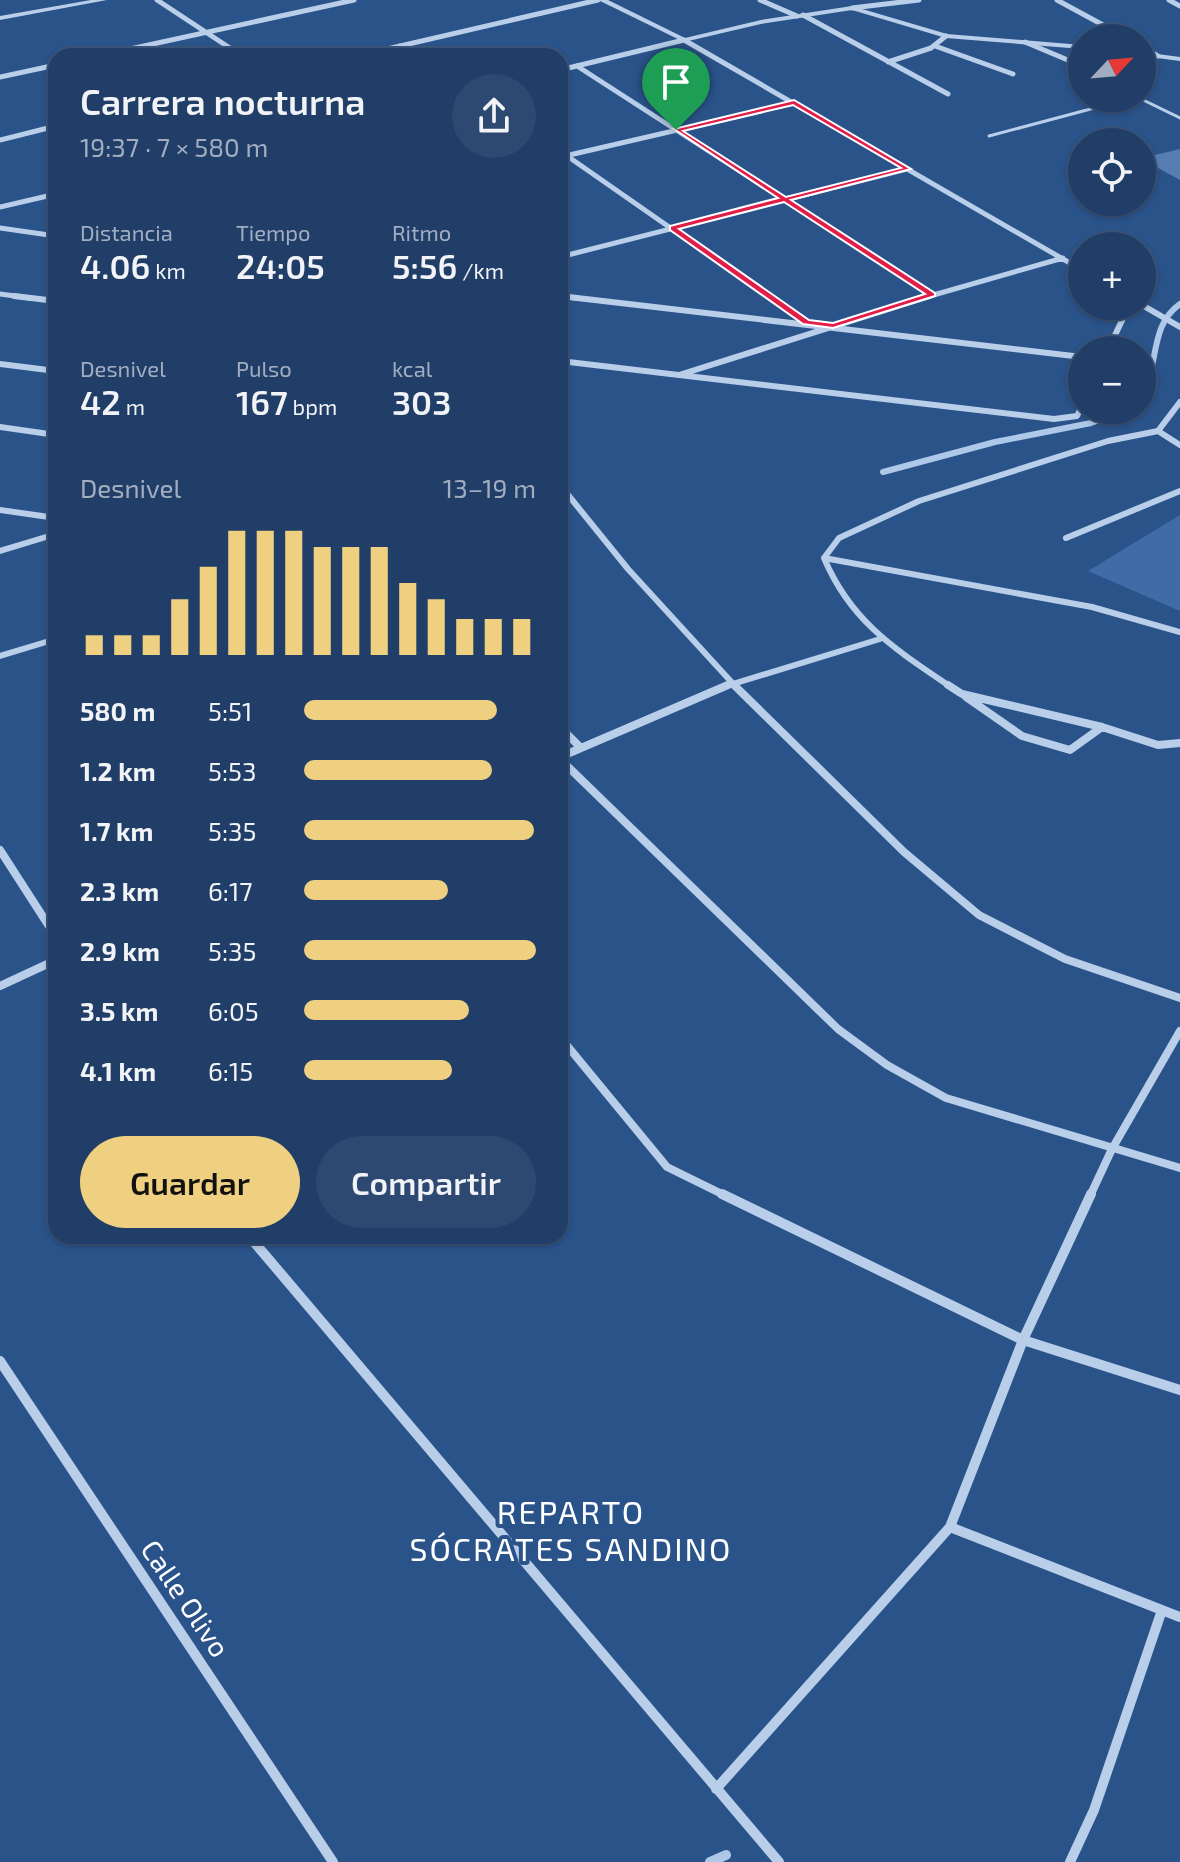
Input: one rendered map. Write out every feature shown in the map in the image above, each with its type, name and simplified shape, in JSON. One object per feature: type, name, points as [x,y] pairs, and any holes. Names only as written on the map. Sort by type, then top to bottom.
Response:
[{"type":"street","points":[[0,18],[103,0]]},
{"type":"street","points":[[157,0],[230,48]]},
{"type":"street","points":[[136,48],[354,0]]},
{"type":"street","points":[[391,48],[600,0],[684,40],[1068,261]]},
{"type":"street","points":[[760,0],[800,16],[948,94]]},
{"type":"street","points":[[568,68],[800,16],[919,0]]},
{"type":"street","points":[[1057,0],[1101,24]]},
{"type":"street","points":[[1169,0],[1180,6]]},
{"type":"street","points":[[852,8],[946,36],[1068,46]]},
{"type":"street","points":[[888,62],[935,46],[946,36]]},
{"type":"street","points":[[1025,42],[1068,60]]},
{"type":"street","points":[[935,46],[1013,74]]},
{"type":"street","points":[[1158,56],[1180,59]]},
{"type":"street","points":[[577,66],[932,295]]},
{"type":"street","points":[[0,77],[48,67]]},
{"type":"street","points":[[568,154],[794,103]]},
{"type":"street","points":[[0,140],[48,128]]},
{"type":"street","points":[[568,159],[806,323]]},
{"type":"street","points":[[568,255],[907,169]]},
{"type":"street","points":[[0,207],[48,196]]},
{"type":"street","points":[[0,228],[48,235]]},
{"type":"street","points":[[678,376],[932,295],[1063,258]]},
{"type":"street","points":[[0,294],[48,300]]},
{"type":"street","points":[[568,297],[1068,355]]},
{"type":"street","points":[[1156,313],[1180,327]]},
{"type":"street","points":[[568,362],[1054,419],[1068,417]]},
{"type":"street","points":[[0,364],[48,370]]},
{"type":"street","points":[[824,558],[839,538],[919,501],[1108,441],[1158,431],[1180,402]]},
{"type":"street","points":[[0,427],[48,434]]},
{"type":"street","points":[[1158,431],[1180,445]]},
{"type":"street","points":[[1066,538],[1180,491]]},
{"type":"street","points":[[568,496],[608,550],[729,684],[923,868],[998,927],[1069,961],[1180,998]]},
{"type":"street","points":[[0,510],[48,517]]},
{"type":"street","points":[[0,551],[48,536]]},
{"type":"street","points":[[824,558],[1092,607],[1180,632]]},
{"type":"street","points":[[824,558],[837,589],[880,639],[1022,736],[1070,750],[1102,727]]},
{"type":"street","points":[[568,754],[729,684],[880,639]]},
{"type":"street","points":[[0,656],[48,641]]},
{"type":"street","points":[[962,694],[1102,727],[1158,745],[1180,743]]},
{"type":"street","points":[[568,735],[581,748]]},
{"type":"street","points":[[568,766],[838,1029],[887,1065],[946,1098],[1180,1168]]},
{"type":"street","points":[[0,850],[48,925]]},
{"type":"street","points":[[0,986],[48,964]]},
{"type":"street","points":[[716,1789],[950,1527],[1023,1340],[1112,1149],[1180,1031]]},
{"type":"street","points":[[568,1047],[667,1167],[1023,1340],[1180,1390]]},
{"type":"street","points":[[256,1244],[779,1862]]},
{"type":"street","name":"Calle Olivo","points":[[0,1361],[333,1862]]},
{"type":"street","points":[[950,1527],[1180,1617]]},
{"type":"street","points":[[1070,1862],[1094,1810],[1162,1610]]},
{"type":"lane","points":[[1156,106],[1180,118]]},
{"type":"lane","points":[[989,136],[1079,112]]},
{"type":"shaded area","points":[[1180,515],[1180,611],[1088,571]]},
{"type":"building","points":[[1180,149],[1180,180],[1156,167],[1156,155]]},
{"type":"waterway","points":[[1156,348],[1164,323],[1180,304]]},
{"type":"waterway","points":[[883,472],[995,442],[1086,424]]},
{"type":"waterway","points":[[710,1862],[726,1855]]},
{"type":"district","name":"REPARTO SÓCRATES SANDINO","points":[[571,1530]]},
{"type":"route","points":[[676,130],[785,199],[932,295],[833,326],[806,323],[672,228],[785,199],[907,169],[794,103],[676,130]]}]
